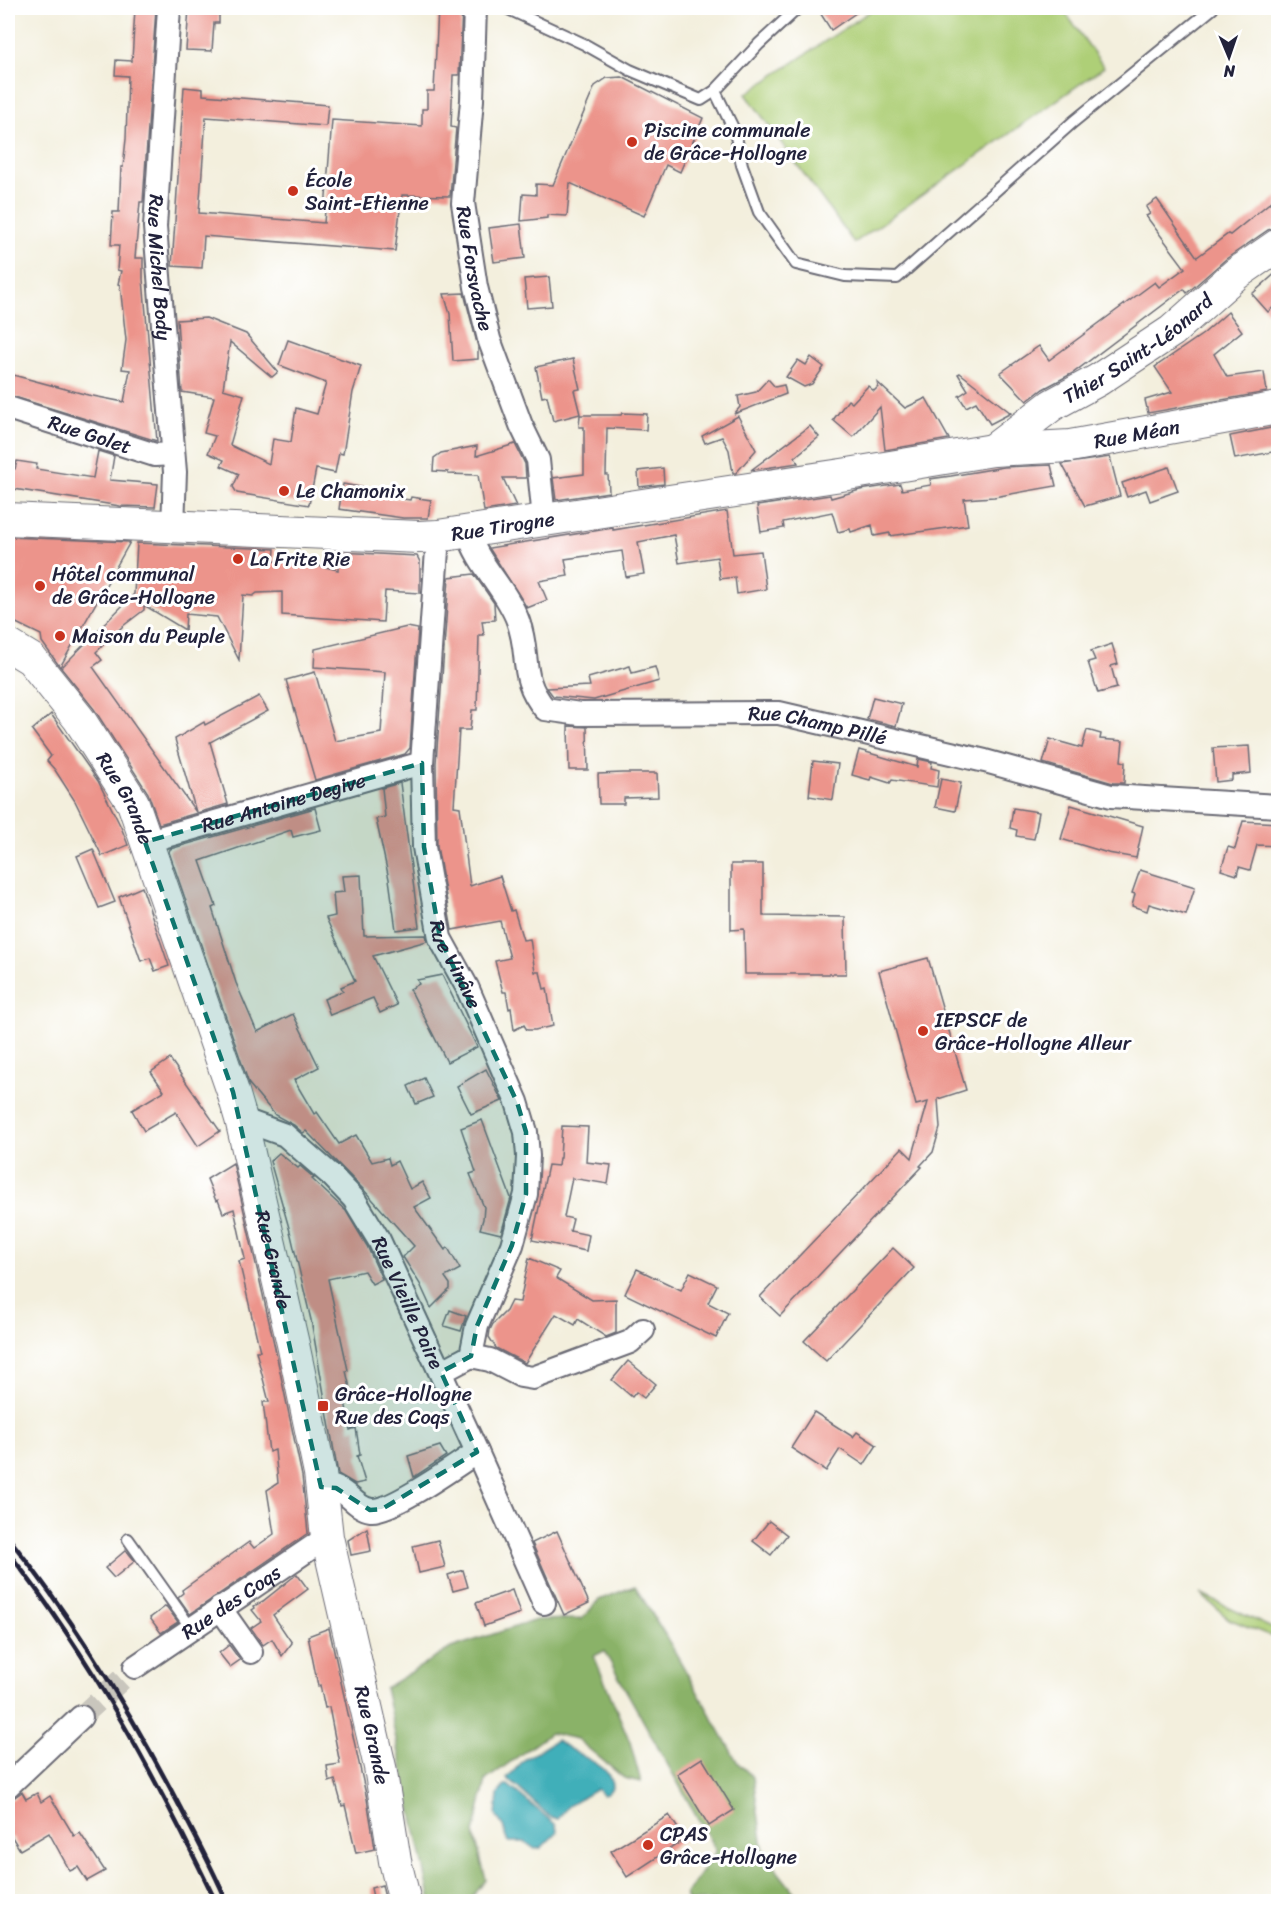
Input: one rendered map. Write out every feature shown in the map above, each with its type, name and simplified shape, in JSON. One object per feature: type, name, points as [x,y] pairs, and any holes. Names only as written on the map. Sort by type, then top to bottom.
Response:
[{"type":"street","name":"Rue Michel Body","points":[[169,8],[155,227],[173,454],[173,527]]},
{"type":"street","name":"Rue Forsvache","points":[[475,8],[472,100],[463,203],[476,287],[489,339],[521,425],[538,460],[544,519]]},
{"type":"street","name":"Thier Saint-Léonard","points":[[993,450],[1052,405],[1098,380],[1172,331],[1236,274],[1278,245]]},
{"type":"street","name":"Rue Golet","points":[[8,408],[155,455],[173,454]]},
{"type":"street","name":"Rue Méan","points":[[993,450],[1070,446],[1278,408]]},
{"type":"street","name":"Rue Tirogne","points":[[8,519],[419,537],[453,534],[993,450]]},
{"type":"street","name":"Rue Vinâve","points":[[453,534],[422,763],[424,847],[440,938],[466,987],[517,1102],[526,1131],[527,1148],[526,1194],[512,1245],[477,1326],[456,1364]]},
{"type":"street","name":"Rue Champ Pillé","points":[[453,534],[472,546],[505,593],[518,622],[524,647],[526,676],[534,696],[545,709],[580,714],[779,713],[985,761],[1111,796],[1278,806]]},
{"type":"street","name":"Rue Grande","points":[[19,652],[79,719],[133,803],[241,1119],[293,1344],[321,1487],[327,1538],[380,1767],[395,1861],[405,1902]]},
{"type":"street","name":"Rue Antoine Degive","points":[[145,842],[422,763]]},
{"type":"street","name":"Rue Vieille Paire","points":[[241,1119],[285,1135],[332,1176],[354,1199],[456,1364],[477,1452],[544,1604]]},
{"type":"street","points":[[456,1364],[490,1360],[521,1376],[533,1378],[630,1342],[643,1330]]},
{"type":"street","points":[[321,1487],[336,1488],[356,1504],[370,1510],[382,1509],[477,1452]]},
{"type":"street","name":"Rue des Coqs","points":[[135,1667],[327,1538]]},
{"type":"street","points":[[220,1608],[251,1652]]},
{"type":"street","points":[[8,1786],[81,1717]]},
{"type":"lane","points":[[506,8],[584,44],[630,70],[701,100],[715,91],[766,37],[798,8]]},
{"type":"lane","points":[[715,91],[735,132],[742,165],[759,212],[795,264],[845,276],[897,278],[1073,122],[1213,8]]},
{"type":"lane","points":[[128,1539],[192,1628]]},
{"type":"highlighted area","points":[[422,763],[424,847],[440,938],[517,1102],[526,1132],[526,1194],[512,1245],[477,1326],[471,1356],[441,1372],[477,1452],[382,1509],[370,1510],[336,1488],[321,1487],[233,1092],[145,842]]},
{"type":"green space","points":[[875,8],[1062,8],[1104,67],[854,243],[746,94]]},
{"type":"green space","points":[[635,1586],[738,1763],[753,1777],[764,1854],[801,1901],[688,1901],[686,1894],[716,1851],[604,1651],[594,1656],[630,1742],[641,1782],[624,1778],[577,1739],[550,1733],[486,1780],[474,1833],[486,1880],[469,1901],[431,1901],[385,1688],[451,1648],[536,1620],[582,1619],[599,1600]]},
{"type":"green space","points":[[1200,1594],[1278,1631],[1278,1639],[1229,1619]]},
{"type":"water","points":[[556,1740],[602,1767],[609,1776],[612,1788],[607,1794],[602,1795],[597,1789],[568,1806],[558,1819],[549,1816],[507,1778],[525,1759]]},
{"type":"water","points":[[505,1785],[508,1785],[556,1825],[557,1832],[541,1848],[535,1849],[525,1842],[509,1842],[496,1815],[498,1794]]},
{"type":"building","points":[[135,8],[156,8],[143,202],[140,202],[135,258],[143,258],[157,441],[8,395],[13,375],[124,402],[130,370],[122,369],[126,340],[120,285],[118,284],[121,271],[117,270],[119,245],[111,245],[113,212],[119,212],[121,167],[123,167],[126,139],[128,76],[115,75],[116,60],[132,61]]},
{"type":"building","points":[[189,8],[219,8],[219,23],[214,23],[212,51],[186,50]]},
{"type":"building","points":[[438,8],[462,8],[459,75],[453,75],[451,127],[456,128],[450,196],[402,195],[395,251],[204,236],[202,268],[172,266],[184,87],[203,89],[203,95],[328,105],[326,126],[206,117],[199,213],[324,223],[332,120],[422,126],[422,109],[427,109],[427,91],[434,91]]},
{"type":"building","points":[[817,8],[863,8],[831,30]]},
{"type":"building","name":"Piscine communale de Grâce-Hollogne","points":[[622,77],[703,118],[680,172],[666,165],[644,216],[570,183],[567,216],[547,215],[547,218],[521,221],[523,194],[536,195],[536,184],[553,185],[595,86],[607,78]]},
{"type":"building","points":[[1278,196],[1278,227],[1268,230],[1226,259],[1187,293],[1184,289],[1073,373],[1043,389],[1027,401],[1000,373],[1039,346],[1049,360],[1155,282],[1159,287],[1185,268],[1146,216],[1150,214],[1146,207],[1157,199],[1197,257],[1228,234],[1230,235]]},
{"type":"building","points":[[521,224],[525,258],[494,262],[489,228]]},
{"type":"building","points":[[1278,271],[1278,303],[1268,312],[1252,294]]},
{"type":"building","points":[[549,277],[552,306],[527,308],[524,279]]},
{"type":"building","points":[[464,293],[478,347],[478,359],[453,361],[450,314],[444,294]]},
{"type":"building","points":[[1228,312],[1242,331],[1214,354],[1227,377],[1264,372],[1267,392],[1148,413],[1145,400],[1172,392],[1155,367],[1203,334]]},
{"type":"building","points":[[206,318],[246,334],[278,372],[272,377],[230,342],[223,389],[244,395],[230,445],[269,464],[273,439],[291,442],[296,408],[317,414],[326,383],[279,365],[288,340],[361,366],[353,392],[343,454],[339,453],[335,473],[316,469],[309,505],[237,493],[233,487],[239,474],[221,466],[224,460],[208,453],[215,436],[204,433],[214,397],[182,392],[177,320]]},
{"type":"building","points":[[811,357],[824,367],[812,384],[804,387],[786,377],[798,360],[806,365]]},
{"type":"building","points":[[573,359],[580,389],[574,390],[580,414],[553,421],[547,396],[542,397],[536,367]]},
{"type":"building","points":[[960,373],[1011,413],[990,424],[976,402],[966,407],[959,396],[968,390],[958,374]]},
{"type":"building","points":[[768,379],[775,387],[784,385],[786,394],[734,414],[740,407],[738,396],[756,392]]},
{"type":"building","points":[[877,382],[905,408],[926,398],[949,439],[885,450],[880,407],[853,437],[833,420],[848,400],[852,403],[868,386],[874,391],[878,387]]},
{"type":"building","points":[[622,413],[647,414],[646,430],[607,428],[606,475],[608,475],[609,492],[556,500],[553,478],[584,474],[584,427],[579,427],[580,415],[621,415]]},
{"type":"building","points":[[738,416],[756,450],[736,473],[733,473],[729,450],[722,437],[705,443],[702,436]]},
{"type":"building","points":[[810,426],[819,437],[795,457],[798,463],[751,470]]},
{"type":"building","points":[[1276,427],[1278,451],[1235,459],[1230,436]]},
{"type":"building","points":[[515,444],[525,464],[526,478],[503,478],[516,506],[484,511],[478,475],[433,471],[434,458],[441,453],[477,446],[476,456]]},
{"type":"building","points":[[98,451],[114,456],[110,480],[158,484],[155,507],[120,506],[8,488],[8,468],[15,469],[17,461],[37,464],[36,469],[93,478]]},
{"type":"building","points":[[1110,457],[1120,496],[1085,506],[1062,464]]},
{"type":"building","points":[[1051,465],[1056,486],[994,497],[964,499],[968,525],[890,536],[890,533],[874,536],[872,525],[851,532],[850,529],[838,532],[832,512],[783,522],[784,528],[761,532],[757,506],[830,495],[831,498],[860,490],[900,484],[902,490],[931,485],[930,479],[1004,467]]},
{"type":"building","points":[[1169,467],[1178,491],[1150,501],[1146,490],[1127,497],[1122,483]]},
{"type":"building","points":[[663,468],[664,484],[639,487],[638,471]]},
{"type":"building","points":[[343,484],[376,490],[376,495],[410,500],[411,497],[431,500],[428,518],[403,518],[339,509]]},
{"type":"building","points":[[727,511],[733,554],[761,551],[766,589],[737,594],[735,577],[720,579],[717,557],[679,563],[674,535],[638,542],[644,574],[626,577],[622,551],[565,559],[568,576],[539,581],[547,600],[527,608],[489,548],[613,528],[613,530]]},
{"type":"building","points":[[8,537],[130,542],[60,667],[42,642],[41,635],[8,619]]},
{"type":"building","points":[[137,543],[275,549],[274,561],[309,563],[338,570],[339,552],[417,556],[420,562],[420,593],[385,591],[383,622],[282,615],[282,592],[243,595],[239,660],[217,617],[186,614],[185,630],[144,605],[144,610],[96,652],[102,660],[93,667],[196,812],[175,739],[204,722],[205,725],[259,696],[268,711],[210,742],[228,804],[159,824],[148,793],[94,709],[61,668],[134,594]]},
{"type":"building","points":[[474,574],[494,603],[495,620],[482,621],[484,635],[479,635],[477,710],[472,710],[470,730],[459,730],[454,806],[460,807],[470,886],[500,876],[523,940],[530,939],[535,972],[540,972],[544,989],[547,988],[553,1026],[535,1030],[527,1030],[524,1025],[514,1030],[511,1008],[509,1009],[506,992],[503,992],[495,961],[510,958],[500,921],[452,930],[437,846],[436,763],[449,577]]},
{"type":"building","points":[[407,627],[418,629],[410,748],[405,754],[315,780],[286,680],[315,672],[335,741],[381,733],[385,672],[314,667],[315,649]]},
{"type":"building","points":[[1112,644],[1118,664],[1111,666],[1117,688],[1098,693],[1088,662],[1095,660],[1091,651]]},
{"type":"building","points":[[630,666],[632,673],[655,667],[659,681],[594,700],[553,696],[547,688],[590,686],[588,678]]},
{"type":"building","points":[[873,697],[902,704],[896,726],[867,719]]},
{"type":"building","points":[[51,714],[98,781],[128,845],[102,856],[75,801],[47,761],[51,756],[32,730]]},
{"type":"building","points":[[568,726],[587,727],[588,770],[569,770]]},
{"type":"building","points":[[1087,730],[1101,734],[1100,739],[1123,741],[1121,761],[1125,762],[1124,783],[1113,783],[1043,763],[1050,739],[1082,748]]},
{"type":"building","points":[[1249,746],[1251,773],[1232,775],[1232,780],[1216,782],[1213,748]]},
{"type":"building","points":[[859,750],[917,767],[918,759],[932,762],[931,768],[939,770],[937,787],[892,780],[890,783],[871,777],[870,780],[852,775]]},
{"type":"building","points":[[813,761],[838,764],[833,800],[809,796]]},
{"type":"building","points":[[657,773],[658,797],[624,798],[624,804],[599,804],[598,774]]},
{"type":"building","points":[[941,779],[961,783],[955,811],[935,807]]},
{"type":"building","points":[[400,783],[419,927],[396,930],[389,879],[376,819],[385,817],[382,788]]},
{"type":"building","points":[[1071,805],[1143,826],[1136,858],[1108,853],[1061,839]]},
{"type":"building","points":[[315,808],[321,830],[293,837],[291,830],[200,861],[216,906],[212,908],[236,983],[257,1032],[293,1014],[319,1067],[294,1080],[314,1114],[317,1112],[339,1144],[356,1135],[372,1162],[388,1158],[390,1165],[397,1161],[410,1189],[422,1182],[431,1198],[414,1207],[445,1250],[448,1248],[460,1269],[445,1277],[450,1284],[450,1289],[431,1308],[420,1284],[403,1257],[414,1246],[364,1190],[306,1131],[303,1133],[294,1125],[275,1115],[249,1084],[169,852],[170,849]]},
{"type":"building","points":[[1013,808],[1039,812],[1034,839],[1016,836],[1017,830],[1010,828]]},
{"type":"building","points":[[1243,821],[1278,823],[1278,846],[1257,845],[1250,870],[1239,867],[1237,875],[1221,870],[1228,847],[1235,849]]},
{"type":"building","points":[[93,849],[115,902],[99,908],[77,856]]},
{"type":"building","points":[[731,864],[763,864],[763,916],[845,917],[846,974],[745,974],[744,929],[731,930]]},
{"type":"building","points":[[1140,870],[1195,887],[1186,915],[1149,904],[1147,911],[1132,906],[1135,894],[1132,893]]},
{"type":"building","points":[[361,875],[364,936],[426,935],[427,941],[373,956],[397,1005],[380,1013],[373,998],[330,1015],[324,999],[343,991],[341,987],[355,981],[326,918],[335,916],[333,893],[344,892],[342,876]]},
{"type":"building","points":[[142,887],[169,966],[155,971],[150,958],[141,961],[119,897]]},
{"type":"building","points":[[928,958],[966,1090],[938,1099],[940,1128],[933,1152],[920,1166],[922,1167],[780,1316],[760,1297],[902,1148],[912,1158],[928,1102],[916,1105],[879,971]]},
{"type":"building","points":[[442,975],[477,1047],[447,1062],[410,989],[419,984],[417,980]]},
{"type":"building","points":[[170,1059],[220,1131],[198,1146],[176,1112],[144,1131],[132,1110],[164,1091],[151,1072]]},
{"type":"building","points":[[486,1069],[502,1101],[471,1114],[457,1086]]},
{"type":"building","points":[[424,1078],[433,1097],[416,1104],[408,1086]]},
{"type":"building","points":[[482,1120],[511,1198],[501,1234],[480,1229],[484,1207],[470,1174],[476,1172],[461,1128]]},
{"type":"building","points":[[562,1126],[588,1127],[586,1162],[611,1165],[608,1184],[572,1178],[564,1217],[573,1219],[570,1231],[589,1235],[586,1251],[532,1240],[548,1165],[558,1166]]},
{"type":"building","points":[[279,1153],[314,1178],[312,1179],[346,1211],[367,1246],[382,1279],[372,1284],[364,1271],[328,1279],[348,1370],[346,1371],[351,1392],[344,1394],[350,1430],[356,1428],[360,1455],[357,1456],[365,1482],[355,1484],[338,1474],[311,1320],[291,1235],[270,1161]]},
{"type":"building","points":[[233,1163],[302,1476],[308,1533],[190,1614],[178,1597],[183,1593],[182,1590],[249,1542],[254,1548],[274,1534],[267,1490],[278,1483],[275,1450],[269,1452],[263,1402],[269,1402],[256,1351],[260,1351],[239,1261],[245,1259],[234,1209],[223,1213],[207,1179]]},
{"type":"building","points":[[893,1248],[914,1268],[826,1361],[804,1341]]},
{"type":"building","points":[[529,1258],[560,1271],[556,1278],[592,1300],[616,1299],[616,1333],[606,1337],[578,1319],[575,1325],[556,1314],[525,1363],[496,1348],[489,1337],[490,1330],[506,1311],[511,1301],[520,1302]]},
{"type":"building","points":[[637,1269],[681,1290],[690,1272],[717,1285],[708,1303],[728,1313],[716,1338],[625,1294]]},
{"type":"building","points":[[450,1310],[466,1316],[461,1331],[444,1326]]},
{"type":"building","points":[[628,1361],[656,1384],[644,1398],[636,1392],[632,1397],[612,1380]]},
{"type":"building","points":[[814,1412],[853,1437],[857,1432],[877,1445],[864,1465],[840,1449],[826,1471],[791,1448]]},
{"type":"building","points":[[440,1446],[446,1456],[414,1477],[408,1456]]},
{"type":"building","points":[[769,1521],[787,1535],[771,1555],[753,1541]]},
{"type":"building","points":[[367,1528],[371,1551],[351,1555],[348,1540]]},
{"type":"building","points":[[557,1531],[589,1603],[564,1615],[532,1543]]},
{"type":"building","points":[[438,1540],[445,1567],[419,1573],[413,1546]]},
{"type":"building","points":[[126,1550],[135,1561],[114,1578],[105,1568]]},
{"type":"building","points":[[463,1570],[468,1587],[453,1591],[448,1575]]},
{"type":"building","points":[[297,1574],[308,1589],[273,1615],[292,1643],[282,1656],[272,1639],[263,1645],[251,1628],[261,1621],[252,1610],[254,1606]]},
{"type":"building","points":[[512,1590],[520,1613],[484,1626],[476,1603]]},
{"type":"building","points":[[166,1606],[178,1622],[161,1633],[150,1618]]},
{"type":"building","points":[[329,1628],[367,1799],[375,1849],[356,1853],[345,1805],[342,1806],[335,1780],[329,1782],[327,1766],[340,1764],[329,1707],[325,1708],[320,1685],[318,1686],[308,1636]]},
{"type":"building","points":[[229,1645],[240,1660],[230,1667],[219,1653]]},
{"type":"building","points":[[702,1758],[734,1810],[709,1826],[677,1774]]},
{"type":"building","points":[[22,1792],[26,1799],[37,1793],[41,1802],[50,1796],[74,1836],[80,1833],[105,1871],[87,1881],[78,1867],[70,1871],[49,1833],[20,1850],[12,1837],[8,1840],[8,1799]]},
{"type":"building","name":"CPAS Grâce-Hollogne","points":[[669,1815],[685,1839],[627,1877],[611,1851]]},
{"type":"building","points":[[382,1885],[386,1902],[374,1902],[371,1888]]},
{"type":"tunnel","points":[[81,1717],[135,1667]]},
{"type":"railway","points":[[8,1537],[79,1634],[142,1736],[227,1902]]},
{"type":"railway","points":[[8,1552],[39,1593],[95,1677],[146,1765],[216,1902]]},
{"type":"place","name":"Piscine communale de Grâce-Hollogne","points":[[632,142]]},
{"type":"place","name":"École Saint-Etienne","points":[[293,191]]},
{"type":"place","name":"Le Chamonix","points":[[284,491]]},
{"type":"place","name":"La Frite Rie","points":[[238,559]]},
{"type":"place","name":"Hôtel communal de Grâce-Hollogne","points":[[40,586]]},
{"type":"place","name":"Maison du Peuple","points":[[60,636]]},
{"type":"place","name":"IEPSCF de Grâce-Hollogne Alleur","points":[[923,1031]]},
{"type":"place","name":"Grâce-Hollogne Rue des Coqs","points":[[323,1406]]},
{"type":"place","name":"CPAS Grâce-Hollogne","points":[[648,1845]]}]
